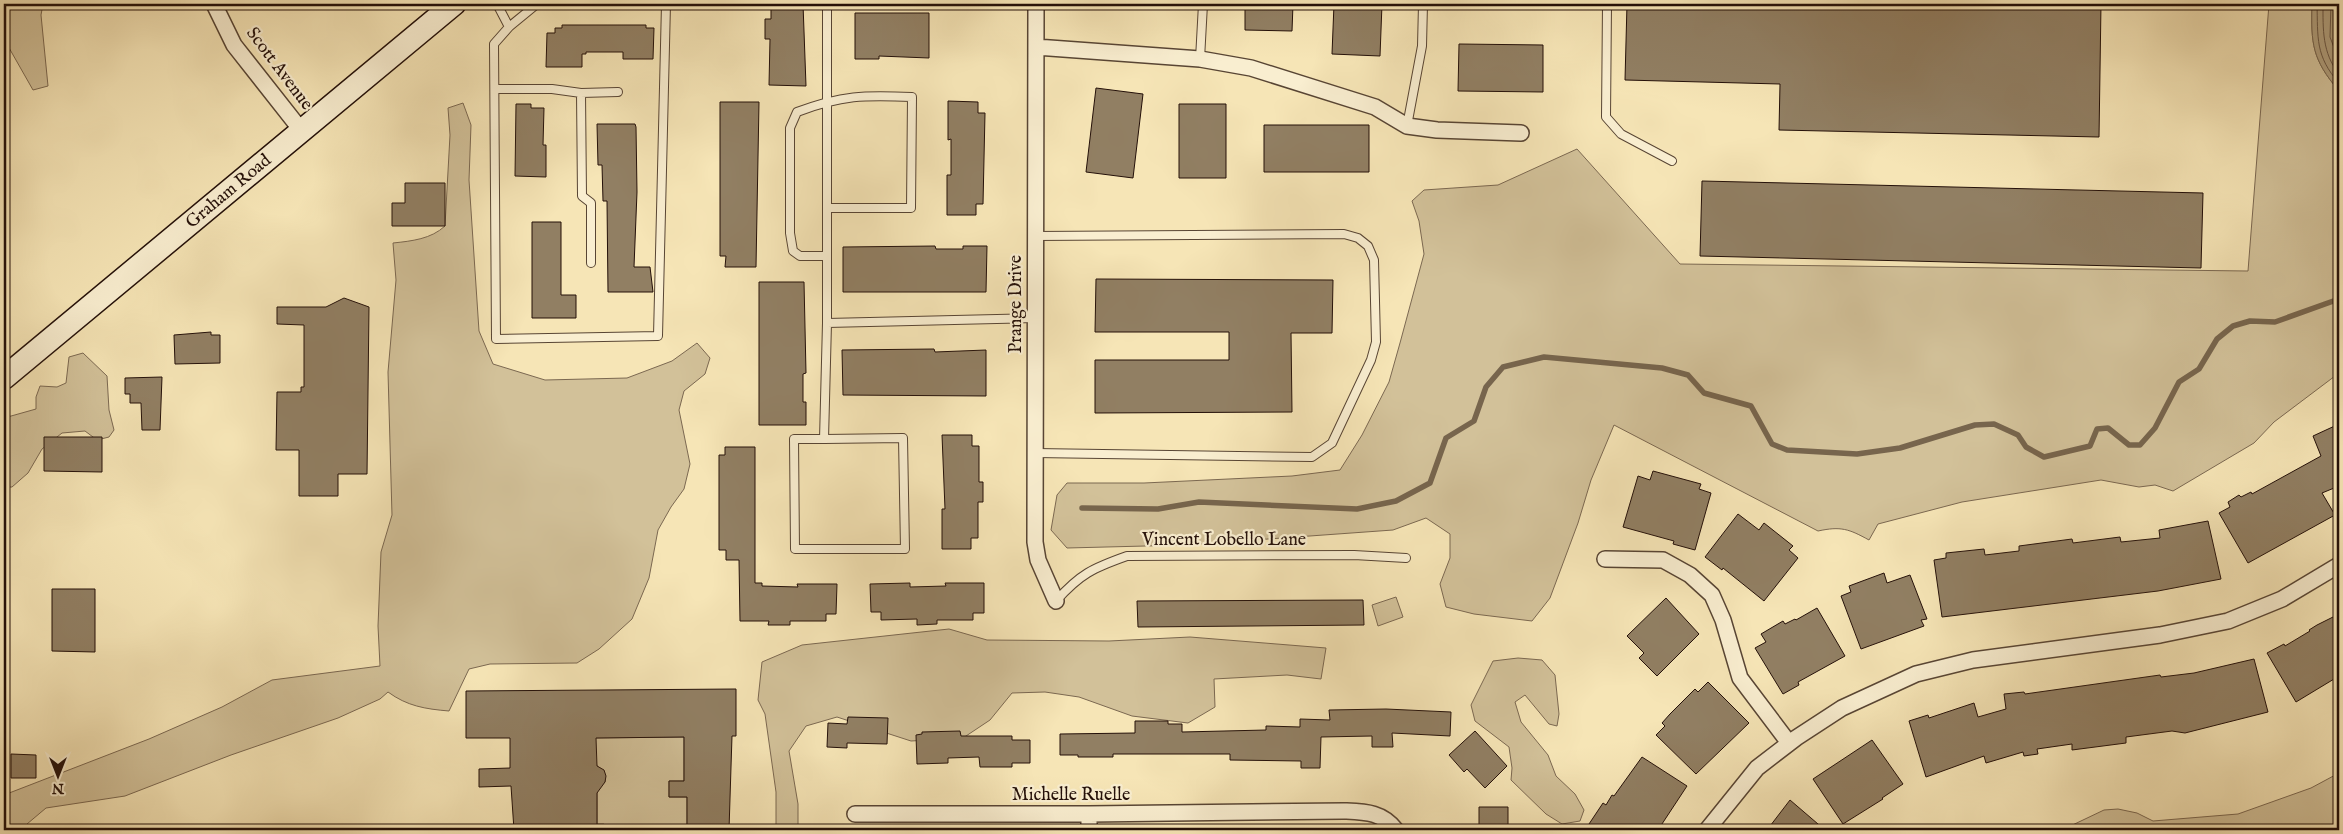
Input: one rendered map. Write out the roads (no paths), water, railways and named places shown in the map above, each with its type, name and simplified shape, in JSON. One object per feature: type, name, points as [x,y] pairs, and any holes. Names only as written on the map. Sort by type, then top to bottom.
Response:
[{"type":"main road","name":"Graham Road","points":[[4,378],[454,4]]},
{"type":"street","name":"Scott Avenue","points":[[214,4],[234,45],[301,130]]},
{"type":"street","name":"Prange Drive","points":[[1036,4],[1035,542],[1038,560],[1056,600]]},
{"type":"street","points":[[1036,47],[1200,59],[1251,68],[1375,107],[1407,126],[1436,130],[1521,133]]},
{"type":"street","points":[[1605,559],[1663,560],[1690,575],[1712,595],[1723,620],[1740,678],[1789,744]]},
{"type":"street","points":[[1707,830],[1757,768],[1789,744],[1842,708],[1916,674],[1972,660],[2160,635],[2228,622],[2282,599],[2339,565]]},
{"type":"street","name":"Michelle Ruelle","points":[[855,814],[1374,813],[1388,820],[1396,830]]},
{"type":"street","points":[[1089,814],[1089,830]]},
{"type":"lane","points":[[497,4],[509,26]]},
{"type":"lane","points":[[537,4],[509,26],[494,44],[496,339],[658,336],[666,4]]},
{"type":"lane","points":[[824,439],[827,323],[827,4]]},
{"type":"lane","points":[[1200,59],[1203,4]]},
{"type":"lane","points":[[1407,126],[1422,46],[1423,4]]},
{"type":"lane","points":[[1608,4],[1606,117],[1621,134],[1672,161]]},
{"type":"lane","points":[[495,89],[552,89],[581,93],[618,92]]},
{"type":"lane","points":[[581,93],[582,196],[591,203],[591,263]]},
{"type":"lane","points":[[827,208],[911,208],[912,97],[859,95],[828,101],[796,112],[790,128],[790,233],[793,251],[800,256],[827,256]]},
{"type":"lane","points":[[1035,236],[1344,234],[1358,238],[1368,246],[1374,260],[1376,342],[1371,360],[1332,443],[1312,457],[1035,453]]},
{"type":"lane","points":[[827,323],[1034,318]]},
{"type":"lane","points":[[903,438],[905,549],[795,549],[794,439],[824,439],[903,438]]},
{"type":"lane","name":"Vincent Lobello Lane","points":[[1056,600],[1081,575],[1127,556],[1354,555],[1406,558]]},
{"type":"water","points":[[2312,4],[2339,4],[2339,91],[2323,70],[2315,51],[2312,30]]},
{"type":"waterway","points":[[1082,508],[1158,509],[1199,502],[1357,509],[1396,501],[1430,483],[1446,438],[1474,421],[1486,387],[1503,367],[1544,357],[1662,368],[1688,375],[1704,393],[1751,406],[1772,444],[1787,450],[1857,454],[1900,448],[1975,425],[1994,424],[2018,435],[2026,447],[2044,457],[2090,446],[2097,429],[2108,428],[2129,445],[2140,445],[2155,428],[2179,382],[2199,369],[2217,339],[2233,326],[2250,321],[2275,322],[2339,299]]}]
